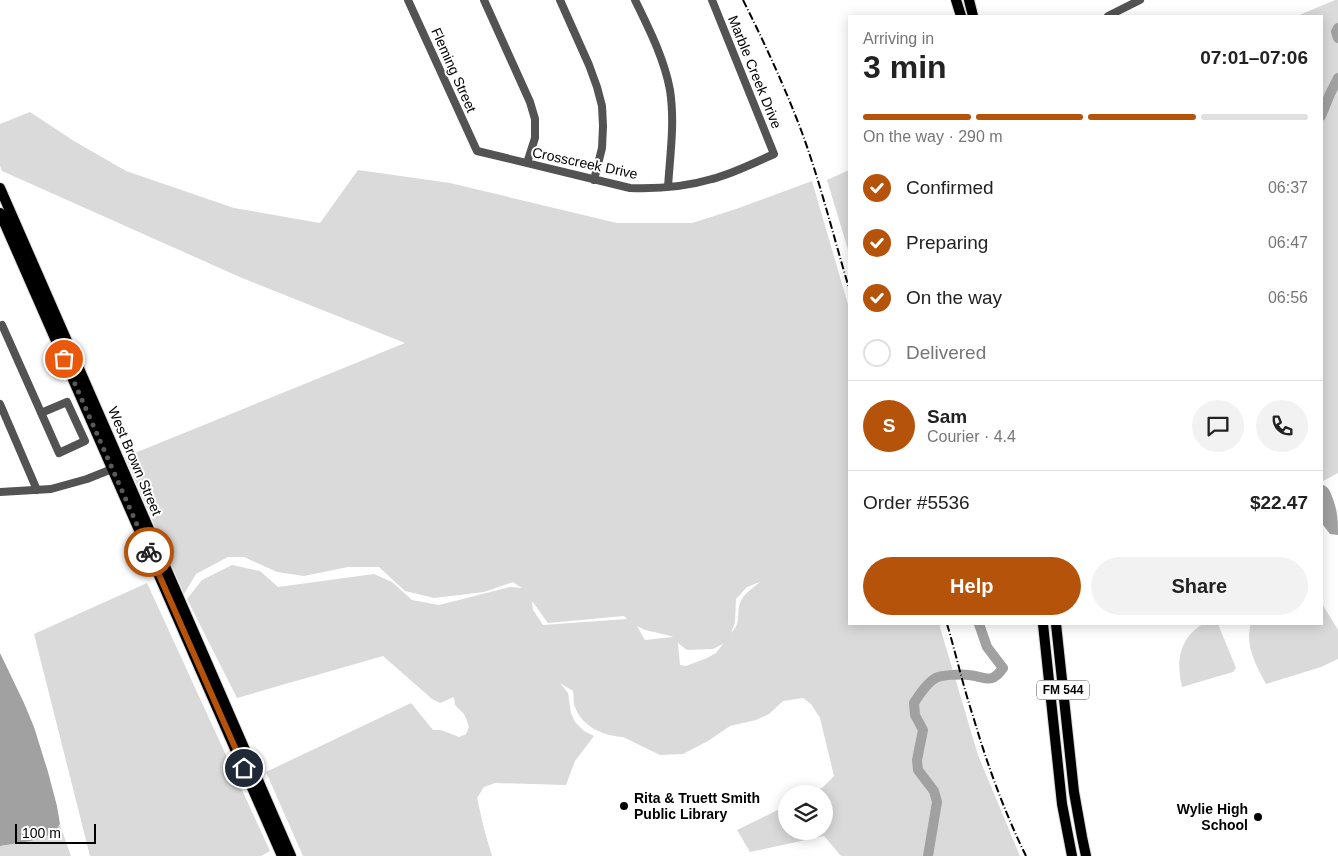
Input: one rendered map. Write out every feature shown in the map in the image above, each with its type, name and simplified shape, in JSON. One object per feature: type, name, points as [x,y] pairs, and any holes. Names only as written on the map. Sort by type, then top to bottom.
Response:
[{"type":"main road","points":[[956,0],[960,15]]},
{"type":"main road","points":[[969,0],[973,15]]},
{"type":"main road","name":"West Brown Street","points":[[0,188],[33,263],[81,396],[117,467],[282,856]]},
{"type":"main road","name":"West Brown Street","points":[[0,213],[54,324],[291,856]]},
{"type":"main road","points":[[10,231],[14,230],[27,258],[33,263]]},
{"type":"main road","name":"FM 544","points":[[1043,625],[1056,757],[1062,804],[1072,856]]},
{"type":"main road","name":"FM 544","points":[[1056,625],[1074,792],[1086,856]]},
{"type":"main road","points":[[1056,757],[1070,756]]},
{"type":"street","name":"Fleming Street","points":[[408,0],[477,151]]},
{"type":"street","points":[[484,0],[530,102],[534,119],[535,138],[527,163]]},
{"type":"street","points":[[560,0],[589,65],[602,106],[602,148],[594,180]]},
{"type":"street","points":[[635,0],[661,56],[670,91],[672,138],[668,187]]},
{"type":"street","name":"Marble Creek Drive","points":[[712,0],[774,154]]},
{"type":"street","points":[[1110,15],[1140,0]]},
{"type":"street","name":"Crosscreek Drive","points":[[477,151],[630,188],[653,189],[682,186],[713,179],[774,154]]},
{"type":"street","points":[[0,326],[2,325],[59,453],[85,441],[67,402]]},
{"type":"street","points":[[41,413],[81,396]]},
{"type":"street","points":[[0,404],[37,490]]},
{"type":"street","points":[[0,492],[51,489],[87,479],[117,467]]},
{"type":"shaded area","points":[[1338,0],[1338,473],[1323,481],[1323,15],[1299,15]]},
{"type":"shaded area","points":[[30,112],[74,141],[126,171],[234,208],[320,223],[358,170],[450,183],[617,223],[692,223],[812,181],[848,305],[848,625],[939,625],[978,755],[1020,856],[841,856],[827,840],[833,840],[833,785],[825,785],[834,776],[820,718],[811,704],[803,698],[783,701],[769,714],[756,720],[730,726],[708,741],[683,754],[660,755],[623,737],[608,735],[588,725],[578,714],[574,704],[573,691],[560,683],[568,693],[571,713],[575,722],[584,731],[594,736],[575,761],[566,785],[495,783],[484,787],[477,798],[492,856],[303,856],[266,772],[411,703],[433,730],[441,730],[459,737],[466,734],[469,727],[467,721],[464,714],[455,705],[454,697],[440,703],[432,699],[383,656],[237,698],[187,599],[202,580],[232,565],[260,571],[278,587],[374,574],[392,582],[412,600],[439,605],[510,587],[522,588],[513,582],[484,592],[434,598],[405,591],[379,567],[348,567],[304,576],[277,572],[244,557],[228,557],[196,574],[184,594],[125,457],[405,343],[242,278],[2,171],[0,166],[0,124]],"holes":[[[760,582],[749,591],[740,603],[738,622],[731,633],[735,622],[736,599],[747,587]],[[532,601],[548,623],[624,616],[627,619],[543,625],[533,610]],[[637,626],[645,630],[671,636],[673,637],[645,640]],[[678,643],[687,650],[713,649],[723,644],[716,653],[707,658],[686,666],[680,665]]]},
{"type":"shaded area","points":[[848,170],[848,250],[827,180]]},
{"type":"shaded area","points":[[1323,485],[1328,488],[1336,509],[1338,535],[1330,534],[1323,525]]},
{"type":"shaded area","points":[[147,583],[270,851],[261,856],[90,856],[34,634]]},
{"type":"shaded area","points":[[1323,605],[1338,630],[1338,659],[1321,667],[1266,684],[1255,663],[1250,648],[1249,632],[1251,625],[1323,625]]},
{"type":"shaded area","points":[[1202,625],[1218,625],[1236,668],[1233,672],[1182,687],[1179,669],[1181,651],[1184,643]]},
{"type":"shaded area","points":[[0,653],[34,727],[48,772],[60,824],[53,834],[31,841],[0,846]]},
{"type":"shaded area","points":[[778,810],[778,840],[806,840],[750,852],[737,830]]},
{"type":"shaded area","points":[[60,825],[71,856],[0,856],[0,846],[31,841],[53,834]]},
{"type":"waterway","points":[[1338,28],[1336,32],[1338,38]]},
{"type":"waterway","points":[[1323,111],[1338,78]]},
{"type":"waterway","points":[[928,856],[937,802],[934,791],[918,770],[917,760],[923,730],[915,715],[914,703],[928,684],[938,677],[966,675],[988,679],[995,677],[999,673],[1003,668],[987,647],[979,625]]},
{"type":"railway","points":[[743,0],[774,64],[801,130],[848,285]]},
{"type":"railway","points":[[947,625],[969,705],[990,770],[1010,822],[1026,856]]},
{"type":"way so far","points":[[64,359],[149,552]]},
{"type":"place","name":"Rita & Truett Smith Public Library","points":[[624,806]]},
{"type":"place","name":"Wylie High School","points":[[1258,817]]},
{"type":"route","points":[[149,552],[244,768]]}]
